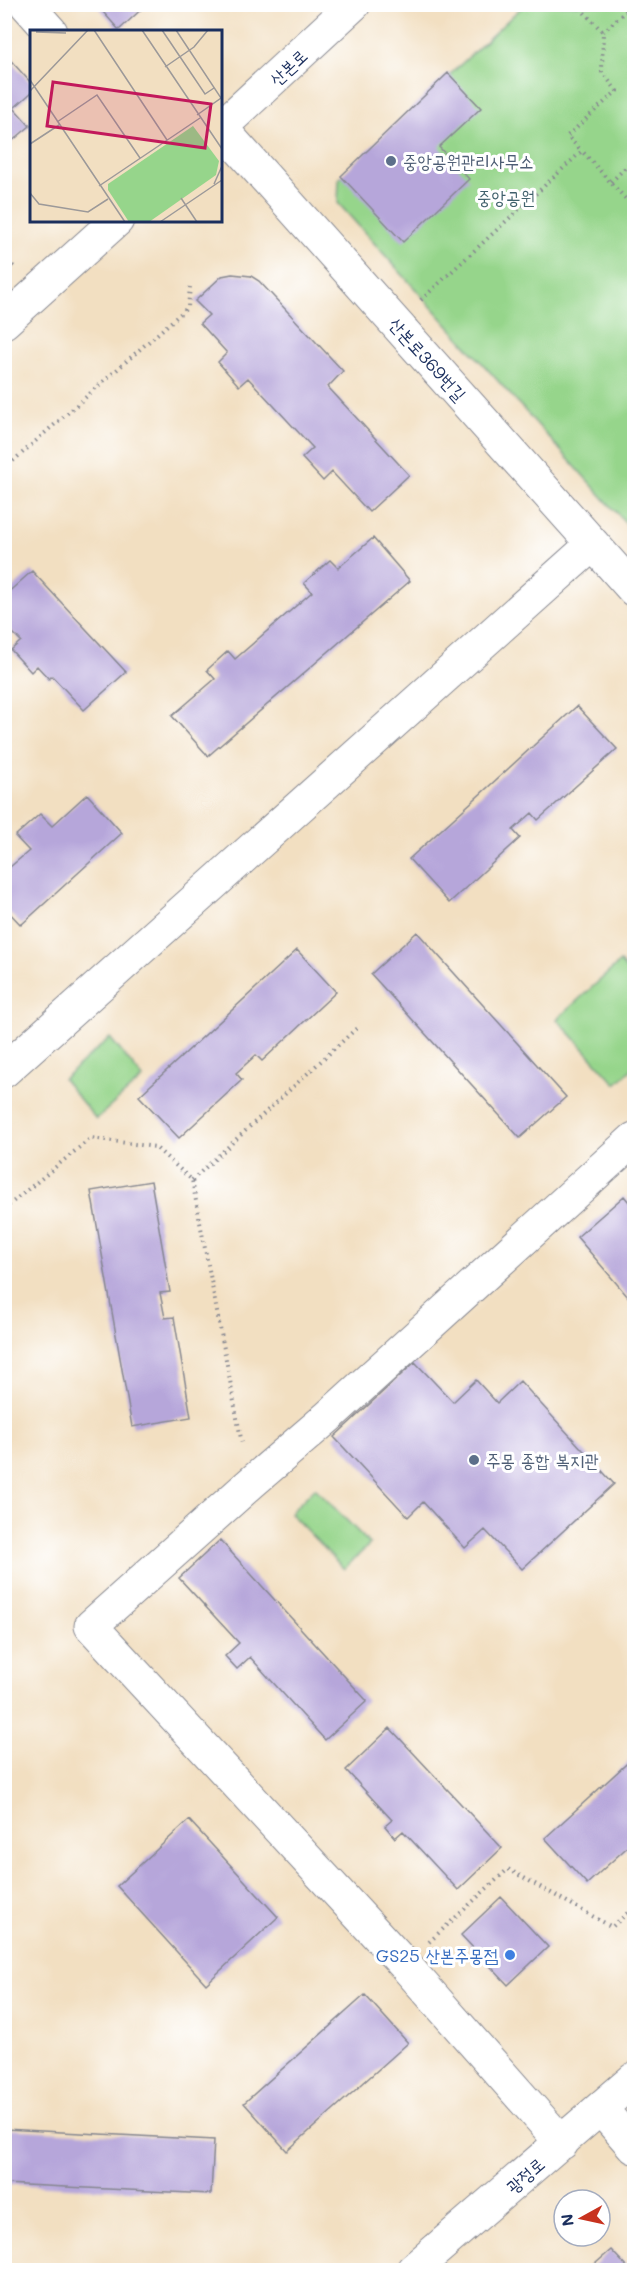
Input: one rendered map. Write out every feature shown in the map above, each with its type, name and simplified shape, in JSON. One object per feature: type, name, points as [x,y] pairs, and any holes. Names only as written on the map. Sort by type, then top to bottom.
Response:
[{"type":"street","points":[[27,4],[49,30]]},
{"type":"street","name":"산본로","points":[[222,127],[354,4]]},
{"type":"street","name":"산본로369번길","points":[[222,129],[634,590]]},
{"type":"street","points":[[4,322],[115,222]]},
{"type":"street","points":[[4,1071],[593,544]]},
{"type":"street","points":[[562,2143],[404,1964],[91,1626],[250,1482],[329,1416],[634,1139]]},
{"type":"street","name":"광정로","points":[[413,2271],[634,2079]]},
{"type":"street","points":[[601,2109],[634,2147]]},
{"type":"path","points":[[576,4],[603,32],[602,72],[617,91],[567,136],[634,208]]},
{"type":"path","points":[[603,32],[633,4]]},
{"type":"path","points":[[626,11],[634,20]]},
{"type":"path","points":[[395,323],[582,152]]},
{"type":"path","points":[[611,182],[634,159]]},
{"type":"path","points":[[4,469],[188,307],[190,287]]},
{"type":"path","points":[[192,1180],[359,1026]]},
{"type":"path","points":[[4,1209],[91,1138],[155,1147],[192,1180],[243,1448]]},
{"type":"path","points":[[404,1964],[508,1869],[612,1927],[634,1907]]},
{"type":"green space","name":"중앙공원","points":[[524,5],[634,5],[634,532],[338,203],[339,179]]},
{"type":"green space","points":[[620,962],[634,979],[634,1067],[616,1084],[557,1019]]},
{"type":"green space","points":[[110,1038],[143,1078],[96,1119],[63,1079]]},
{"type":"green space","points":[[315,1488],[370,1544],[344,1569],[290,1513]]},
{"type":"building","points":[[96,4],[147,4],[119,30]]},
{"type":"building","points":[[4,53],[30,82],[30,94],[14,108],[30,126],[4,148]]},
{"type":"building","name":"중앙공원관리사무소","points":[[448,73],[481,108],[439,147],[469,179],[403,242],[341,176]]},
{"type":"building","points":[[232,274],[251,276],[259,281],[343,371],[328,387],[409,475],[369,512],[332,472],[323,481],[302,458],[313,448],[248,378],[239,386],[218,362],[227,353],[200,323],[209,315],[195,301],[222,276]]},
{"type":"building","points":[[373,538],[410,581],[208,756],[172,716],[215,679],[207,670],[228,651],[235,659],[312,592],[304,583],[330,560],[338,568]]},
{"type":"building","points":[[32,571],[126,672],[84,710],[52,676],[49,679],[37,666],[31,672],[11,650],[21,641],[4,624],[4,596]]},
{"type":"building","points":[[577,706],[617,749],[538,820],[532,813],[513,830],[520,838],[449,903],[409,859]]},
{"type":"building","points":[[87,794],[122,833],[21,925],[4,907],[4,872],[29,851],[15,836],[40,814],[52,826]]},
{"type":"building","points":[[417,932],[566,1097],[520,1138],[371,974]]},
{"type":"building","points":[[297,950],[336,992],[262,1061],[256,1055],[236,1073],[242,1080],[179,1138],[139,1096]]},
{"type":"building","points":[[151,1181],[170,1292],[160,1293],[165,1318],[174,1317],[191,1417],[132,1427],[91,1191]]},
{"type":"building","points":[[624,1196],[634,1208],[634,1304],[577,1237]]},
{"type":"building","name":"주몽 종합 복지관","points":[[415,1362],[453,1402],[476,1380],[497,1403],[520,1381],[614,1484],[522,1569],[485,1530],[465,1548],[423,1502],[408,1517],[334,1437]]},
{"type":"building","points":[[220,1540],[367,1701],[325,1740],[250,1657],[237,1669],[225,1656],[239,1643],[179,1578]]},
{"type":"building","points":[[390,1728],[502,1848],[458,1890],[403,1831],[395,1838],[385,1826],[392,1820],[346,1770]]},
{"type":"building","points":[[634,1757],[634,1841],[587,1884],[545,1838]]},
{"type":"building","points":[[189,1820],[278,1917],[206,1984],[117,1886]]},
{"type":"building","points":[[501,1897],[548,1947],[508,1985],[461,1935]]},
{"type":"building","points":[[365,1995],[408,2043],[287,2151],[244,2103]]},
{"type":"building","points":[[4,2129],[214,2140],[211,2194],[4,2184]]},
{"type":"building","points":[[611,2250],[630,2270],[588,2270]]},
{"type":"place","name":"중앙공원관리사무소","points":[[391,161]]},
{"type":"place","name":"주몽 종합 복지관","points":[[474,1460]]},
{"type":"place","name":"GS25 산본주몽점","points":[[510,1955]]}]
